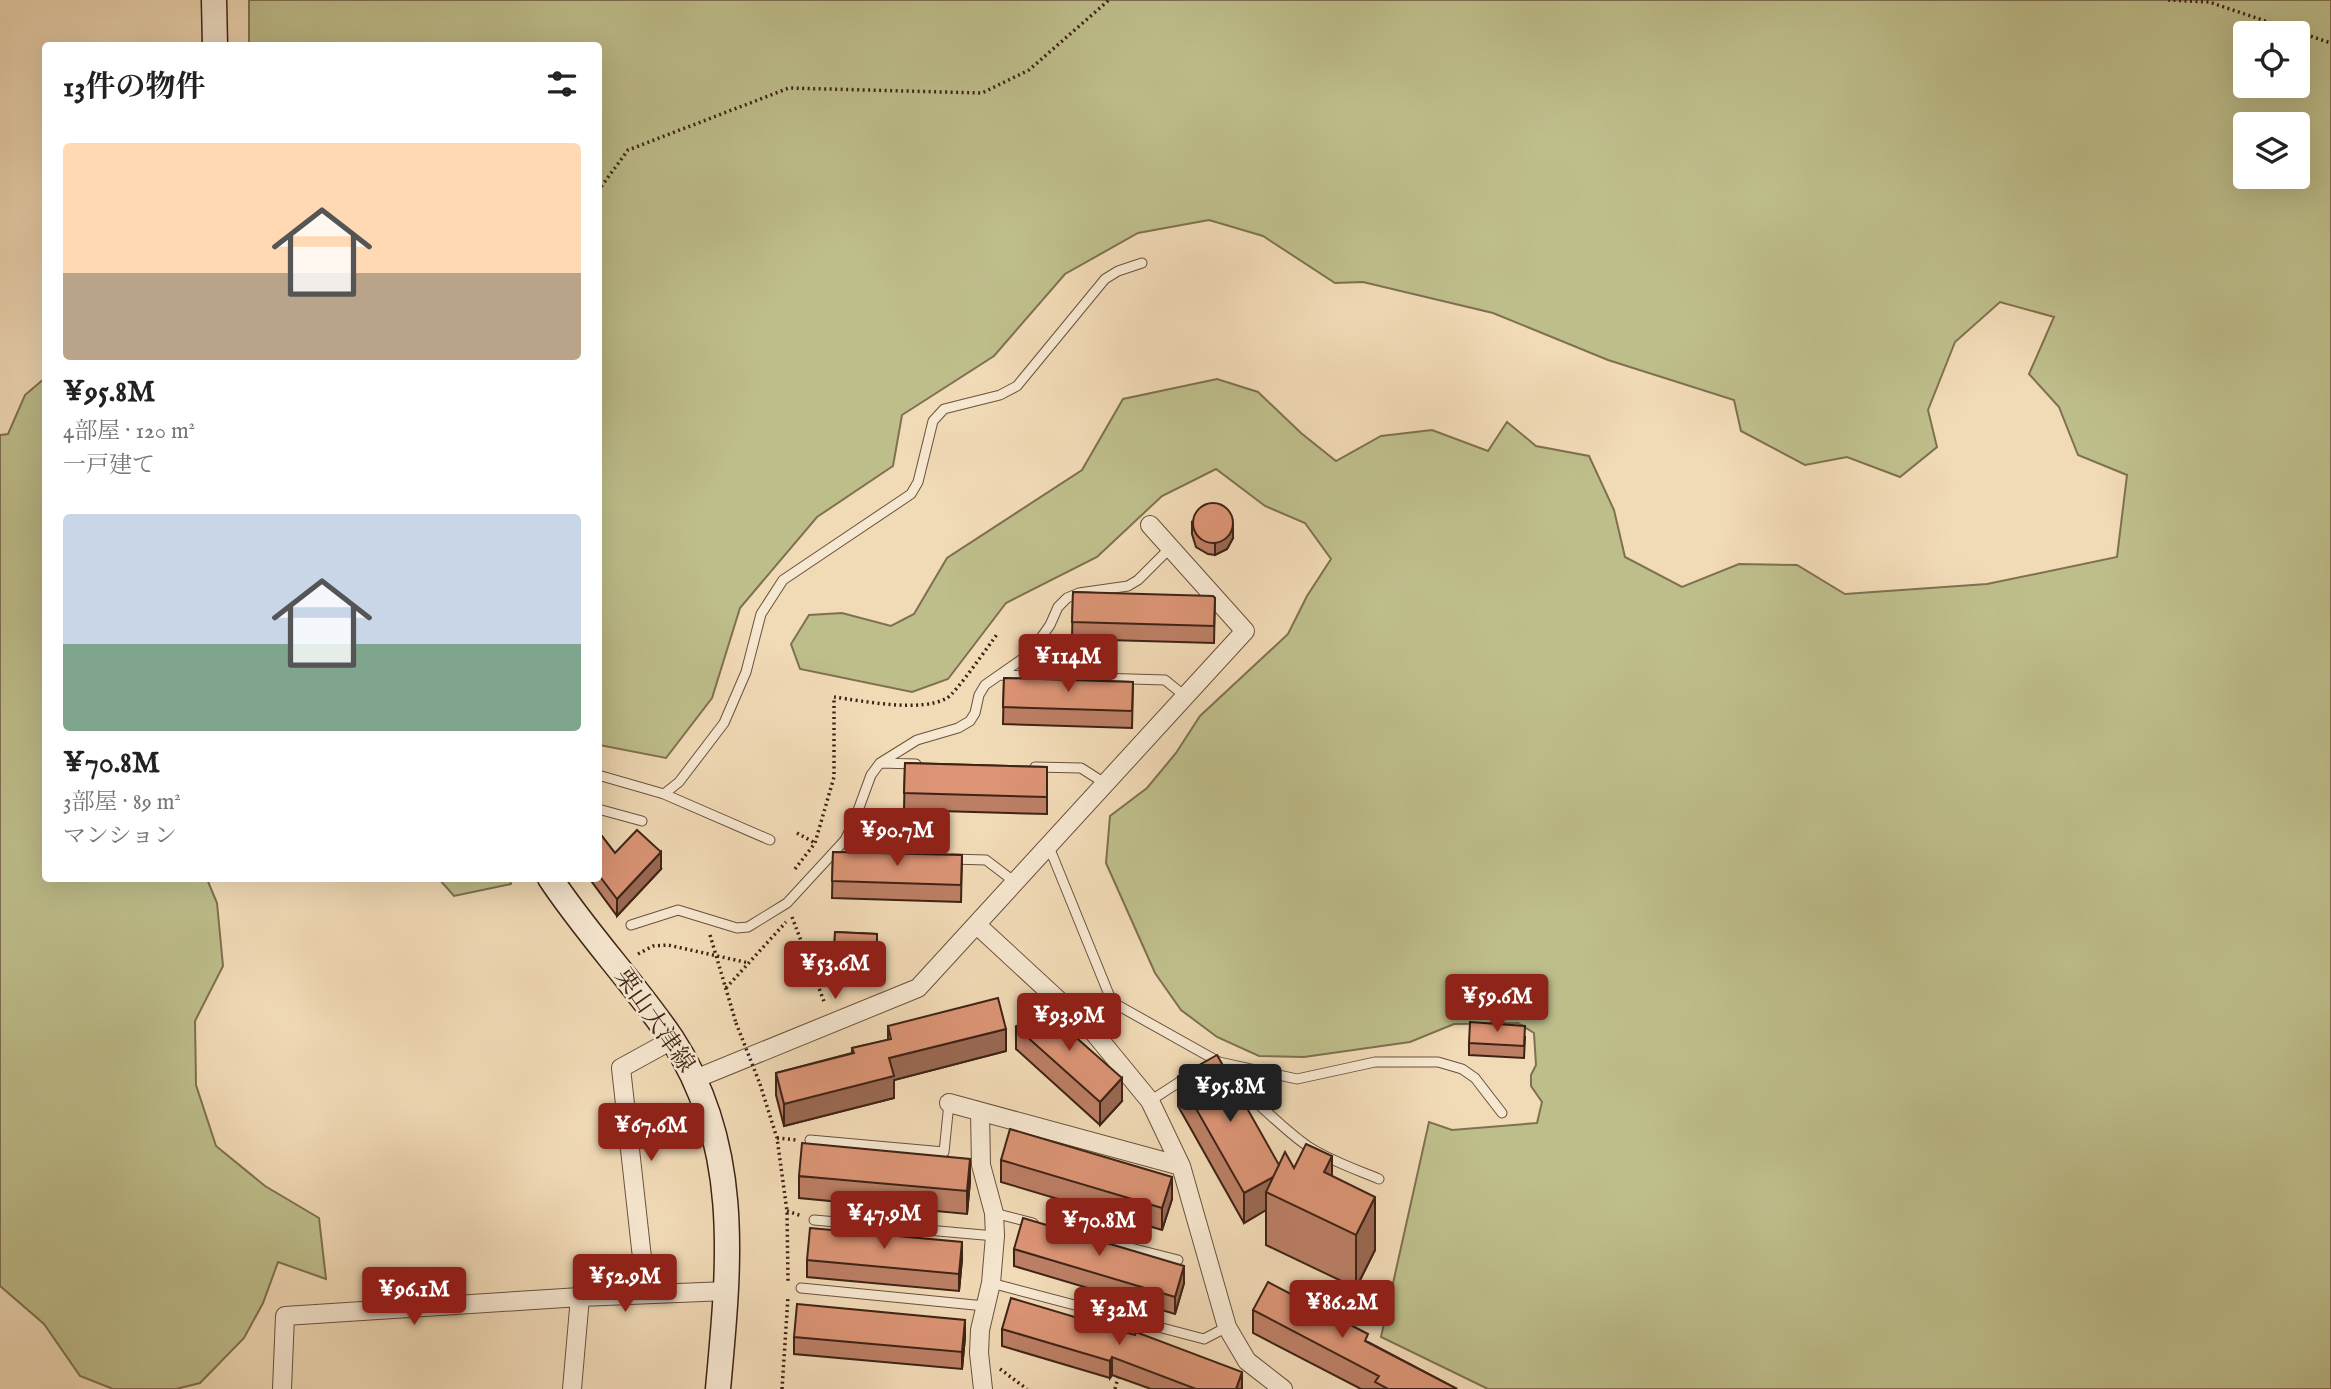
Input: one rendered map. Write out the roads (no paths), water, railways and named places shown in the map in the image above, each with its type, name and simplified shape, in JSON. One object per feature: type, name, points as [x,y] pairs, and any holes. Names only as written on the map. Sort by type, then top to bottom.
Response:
[{"type":"main road","points":[[214,0],[215,42]]},
{"type":"main road","name":"栗山大津線","points":[[553,882],[672,1040],[695,1079],[712,1122],[721,1165],[728,1227],[727,1291],[718,1389]]},
{"type":"street","points":[[695,1079],[918,988],[1245,631],[1150,525]]},
{"type":"street","points":[[977,925],[1095,1034],[1150,1101],[1181,1166],[1227,1327],[1247,1361],[1277,1388]]},
{"type":"street","points":[[646,1294],[621,1069],[672,1040]]},
{"type":"street","points":[[949,1103],[1181,1166]]},
{"type":"street","points":[[979,1112],[981,1165],[994,1213],[995,1236],[991,1283],[979,1353],[983,1389]]},
{"type":"street","points":[[282,1389],[285,1316],[580,1297],[727,1291]]},
{"type":"street","points":[[572,1389],[580,1297]]},
{"type":"lane","points":[[664,794],[679,782],[724,723],[746,672],[761,614],[783,580],[911,494],[918,482],[933,421],[944,409],[1000,395],[1017,386],[1105,279],[1118,271],[1142,263]]},
{"type":"lane","points":[[631,925],[678,910],[737,928],[748,927],[788,903],[845,840],[871,775],[880,762],[918,740],[958,728],[970,721],[985,685],[1025,657],[1050,625],[1058,607],[1067,598],[1079,593],[1128,586],[1138,580],[1170,548]]},
{"type":"lane","points":[[1000,675],[1165,680],[1185,696]]},
{"type":"lane","points":[[880,762],[920,764]]},
{"type":"lane","points":[[1028,766],[1081,768],[1106,784]]},
{"type":"lane","points":[[602,776],[664,794],[770,840]]},
{"type":"lane","points":[[602,810],[642,821]]},
{"type":"lane","points":[[1049,846],[1112,1002],[1219,1062],[1297,1079],[1375,1062],[1438,1062],[1462,1069],[1475,1078],[1502,1113]]},
{"type":"lane","points":[[829,856],[842,856]]},
{"type":"lane","points":[[947,859],[986,860],[1016,883]]},
{"type":"lane","points":[[1150,1101],[1186,1077],[1195,1075]]},
{"type":"lane","points":[[1214,1076],[1243,1092],[1308,1146],[1339,1163],[1379,1179]]},
{"type":"lane","points":[[810,1140],[944,1153],[949,1103]]},
{"type":"lane","points":[[994,1213],[1178,1260]]},
{"type":"lane","points":[[814,1220],[995,1236]]},
{"type":"lane","points":[[991,1283],[1204,1339],[1227,1327]]},
{"type":"lane","points":[[801,1288],[985,1306]]}]
